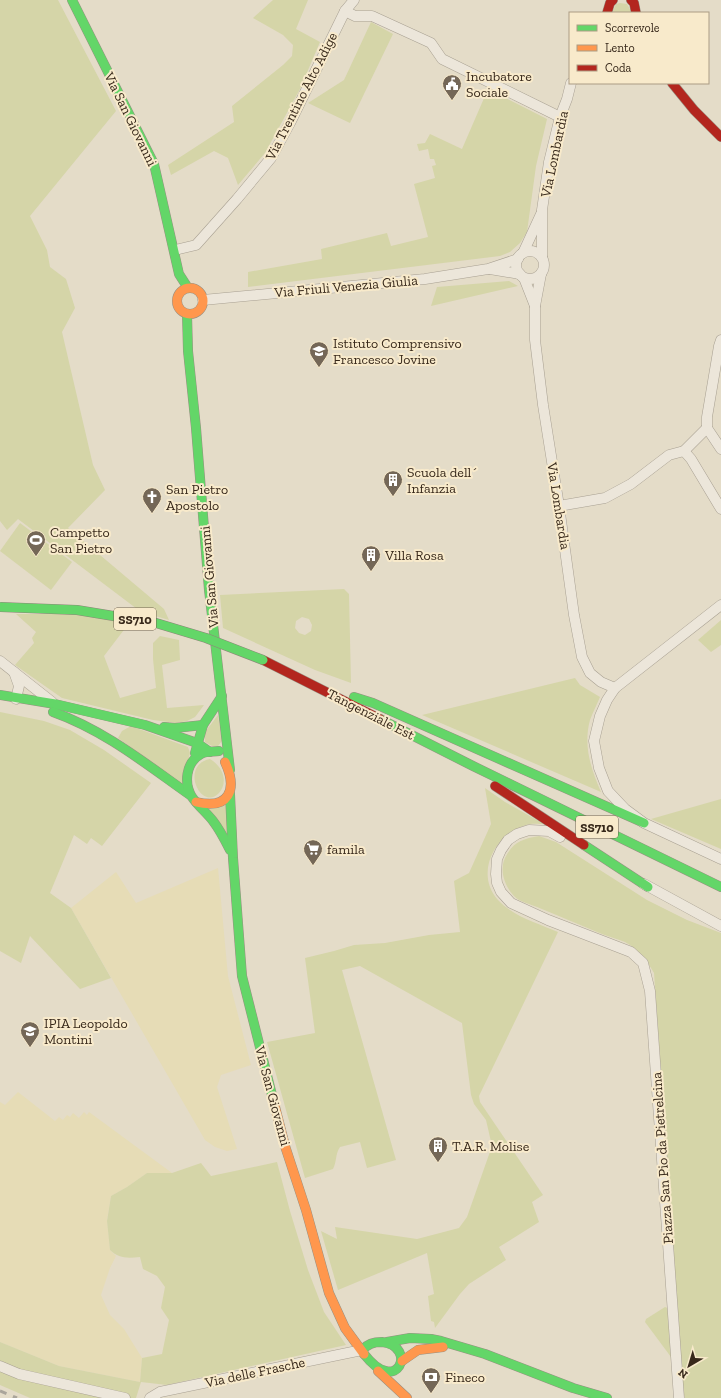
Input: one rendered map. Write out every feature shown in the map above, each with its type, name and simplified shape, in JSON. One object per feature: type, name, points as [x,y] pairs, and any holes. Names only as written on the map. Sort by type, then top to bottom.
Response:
[{"type":"main road","name":"Via San Giovanni","points":[[72,0],[154,164],[175,250],[179,274],[188,288]]},
{"type":"main road","points":[[607,12],[610,3],[613,0]]},
{"type":"main road","points":[[633,1],[636,12]]},
{"type":"main road","points":[[673,86],[721,137]]},
{"type":"main road","points":[[188,288],[193,288],[198,291],[203,300],[201,309],[197,312],[187,314],[179,308],[178,298],[180,294],[188,288]]},
{"type":"main road","name":"Via San Giovanni","points":[[187,314],[188,351],[197,436],[209,590],[230,770]]},
{"type":"main road","name":"Tangenziale Est","points":[[0,607],[77,610],[156,623],[206,638],[263,660],[473,766],[721,887]]},
{"type":"main road","points":[[317,687],[373,703],[644,823]]},
{"type":"main road","points":[[0,695],[55,704],[144,725],[197,743],[210,752],[218,756],[225,762],[230,770],[232,786],[230,794],[225,800],[211,805],[204,804],[193,798],[187,786],[186,778],[188,769],[193,761],[201,754],[210,752],[228,750]]},
{"type":"main road","points":[[193,761],[203,725],[222,696]]},
{"type":"main road","name":"Via San Giovanni","points":[[16,698],[73,720],[111,739],[193,798],[224,836],[233,858]]},
{"type":"main road","points":[[144,725],[175,728],[203,725]]},
{"type":"main road","points":[[473,766],[492,785],[648,887]]},
{"type":"main road","name":"Via San Giovanni","points":[[230,794],[233,858],[242,976],[285,1146],[306,1210],[329,1293],[345,1328],[362,1350]]},
{"type":"main road","points":[[345,1328],[359,1338],[371,1343]]},
{"type":"main road","points":[[408,1398],[368,1361],[362,1350],[364,1347],[371,1343],[420,1338],[441,1342],[485,1354],[583,1391],[607,1398]]},
{"type":"main road","points":[[387,1342],[395,1346],[398,1350],[401,1364],[400,1378],[408,1398]]},
{"type":"main road","points":[[378,1370],[383,1373],[394,1372],[415,1352],[427,1348],[439,1347],[464,1349]]},
{"type":"main road","points":[[583,1391],[593,1398]]},
{"type":"street","name":"Via Trentino Alto Adige","points":[[175,250],[196,244],[271,158],[290,123],[345,11],[354,0]]},
{"type":"street","points":[[345,11],[355,16],[372,16],[431,42],[442,59],[560,117]]},
{"type":"street","name":"Via Lombardia","points":[[542,257],[542,210],[549,162],[560,117],[571,84]]},
{"type":"street","name":"Via Lombardia","points":[[567,99],[576,84]]},
{"type":"street","name":"Via Lombardia","points":[[520,256],[542,210]]},
{"type":"street","points":[[531,251],[542,257],[544,266],[541,274],[533,278],[522,276],[516,267],[520,256],[531,251]]},
{"type":"street","name":"Via Friuli Venezia Giulia","points":[[203,300],[425,279],[488,269],[520,256]]},
{"type":"street","name":"Via Friuli Venezia Giulia","points":[[488,269],[522,276]]},
{"type":"street","name":"Via Lombardia","points":[[541,274],[535,306],[536,348],[574,615],[582,657],[590,673],[601,682],[615,688]]},
{"type":"street","name":"Via Lombardia","points":[[522,276],[535,306]]},
{"type":"street","points":[[721,340],[707,417],[707,428],[721,449]]},
{"type":"street","points":[[559,506],[604,498],[631,484],[669,455],[684,451],[707,428]]},
{"type":"street","points":[[684,451],[691,459],[721,509]]},
{"type":"street","points":[[721,605],[615,688],[607,700],[600,716],[594,741],[599,768],[608,792],[625,809],[644,823],[721,859]]},
{"type":"street","points":[[0,661],[55,704]]},
{"type":"street","points":[[14,672],[18,686],[16,698]]},
{"type":"street","name":"Piazza San Pio da Pietrelcina","points":[[679,1398],[650,991],[643,963],[631,952],[606,941],[548,920],[511,903],[501,892],[497,883],[497,859],[508,840],[517,834],[528,830],[549,831],[721,926]]},
{"type":"street","name":"Via delle Frasche","points":[[150,1398],[160,1392],[362,1350]]},
{"type":"street","points":[[0,1366],[19,1374],[125,1398]]},
{"type":"shaded area","points":[[218,868],[228,976],[251,1065],[221,1075],[217,1087],[237,1149],[227,1151],[215,1147],[205,1140],[71,908],[116,872],[136,903]]},
{"type":"shaded area","points":[[18,1092],[55,1121],[59,1117],[63,1120],[67,1115],[70,1117],[73,1113],[79,1118],[84,1112],[87,1115],[89,1112],[172,1173],[147,1173],[111,1196],[107,1220],[110,1250],[116,1256],[110,1268],[101,1295],[110,1315],[124,1329],[142,1358],[140,1382],[59,1366],[0,1342],[0,1102],[5,1105]]},
{"type":"green space","points":[[0,0],[58,0],[116,111],[30,216],[47,250],[50,267],[66,279],[75,308],[62,332],[93,465],[105,490],[68,528],[164,609],[169,620],[141,612],[18,519],[7,530],[0,521]]},
{"type":"green space","points":[[273,0],[308,0],[296,29],[320,42],[300,89],[265,153],[238,185],[228,158],[214,151],[171,175],[168,165],[234,122],[232,106],[292,56],[293,45],[283,35],[253,18]]},
{"type":"green space","points":[[616,4],[627,4],[631,12],[612,12]]},
{"type":"green space","points":[[371,22],[393,34],[350,123],[308,103],[344,80]]},
{"type":"green space","points":[[488,89],[547,119],[536,166],[527,232],[520,243],[510,252],[500,256],[248,287],[248,272],[322,259],[321,249],[387,233],[391,246],[428,237],[414,184],[435,178],[432,166],[436,165],[434,159],[430,159],[428,149],[419,151],[417,144],[425,143],[430,134],[462,149]]},
{"type":"green space","points":[[509,281],[518,286],[431,306],[437,287]]},
{"type":"green space","name":"Campetto San Pietro","points":[[20,523],[72,562],[51,590],[0,551]]},
{"type":"green space","points":[[344,589],[349,594],[351,683],[315,670],[223,628],[220,595]],"holes":[[[302,617],[309,619],[312,625],[311,631],[305,635],[299,633],[295,628],[296,621]]]},
{"type":"green space","points":[[16,614],[136,614],[104,656],[120,698],[156,688],[153,643],[160,636],[179,640],[180,660],[162,665],[167,708],[204,705],[195,717],[187,721],[176,723],[153,720],[62,698],[15,665],[34,643],[32,638],[36,632]]},
{"type":"green space","points":[[721,620],[721,645],[711,652],[698,640]]},
{"type":"green space","points":[[575,678],[580,685],[600,697],[590,720],[587,739],[591,766],[601,792],[422,715]]},
{"type":"green space","points":[[0,712],[44,721],[70,730],[104,750],[151,783],[102,846],[91,838],[87,844],[74,835],[50,893],[71,908],[111,978],[80,989],[30,936],[21,963],[0,951]]},
{"type":"green space","points":[[218,715],[222,741],[218,746],[212,746],[205,742],[205,732]]},
{"type":"green space","points":[[131,726],[188,747],[190,753],[182,785],[118,738],[122,731]]},
{"type":"green space","points":[[210,759],[221,770],[224,784],[219,793],[212,797],[206,797],[200,792],[194,777],[196,770],[201,763]]},
{"type":"green space","points":[[485,788],[505,802],[544,824],[526,825],[505,837],[491,856],[488,867],[488,878],[491,889],[504,906],[519,915],[558,932],[479,1096],[480,1102],[543,1195],[532,1202],[539,1222],[499,1247],[506,1260],[469,1284],[435,1328],[434,1322],[431,1321],[428,1296],[434,1294],[427,1253],[338,1290],[321,1231],[337,1239],[335,1227],[417,1239],[459,1228],[467,1217],[492,1146],[486,1120],[474,1104],[471,1095],[462,1023],[360,966],[342,970],[396,1160],[367,1168],[360,1142],[340,1147],[337,1152],[333,1169],[305,1178],[267,1042],[315,1033],[305,958],[354,945],[385,943],[429,935],[460,932],[454,881],[469,873],[491,824]]},
{"type":"green space","points":[[721,799],[721,849],[651,819]]},
{"type":"green space","points":[[226,803],[228,835],[208,810]]},
{"type":"green space","points":[[539,836],[556,842],[647,900],[687,920],[721,933],[721,1398],[685,1398],[683,1391],[654,973],[642,955],[625,942],[522,902],[511,893],[504,879],[503,863],[505,858],[511,848],[519,842],[528,838]]},
{"type":"green space","points":[[277,1162],[308,1270],[324,1312],[346,1345],[167,1385],[141,1382],[136,1398],[30,1398],[0,1385],[0,1342],[59,1366],[140,1382],[142,1358],[162,1354],[169,1320],[161,1308],[165,1287],[157,1276],[143,1269],[140,1257],[128,1258],[117,1255],[110,1250],[107,1221],[111,1196],[147,1173],[172,1173],[201,1163],[211,1176]]},
{"type":"green space","points":[[665,1307],[668,1308],[673,1357],[671,1357],[645,1322],[646,1319]]},
{"type":"railway","points":[[0,1391],[17,1398]]},
{"type":"traffic: fast","points":[[72,0],[154,164],[179,274],[188,288]]},
{"type":"traffic: fast","points":[[187,314],[188,351],[196,428],[209,590],[230,770]]},
{"type":"traffic: fast","points":[[0,607],[77,610],[156,623],[206,638],[263,660]]},
{"type":"traffic: fast","points":[[0,695],[55,704],[145,725],[197,743],[210,752]]},
{"type":"traffic: fast","points":[[195,753],[203,725],[222,696]]},
{"type":"traffic: fast","points":[[354,697],[373,703],[644,823]]},
{"type":"traffic: fast","points":[[53,712],[72,719],[107,738],[190,795]]},
{"type":"traffic: fast","points":[[380,719],[721,887]]},
{"type":"traffic: fast","points":[[164,727],[175,728],[203,725]]},
{"type":"traffic: fast","points":[[219,751],[205,752],[196,758],[189,768],[187,780],[189,792],[192,797],[216,824],[230,850]]},
{"type":"traffic: fast","points":[[230,794],[233,858],[242,976],[273,1099]]},
{"type":"traffic: fast","points":[[584,845],[648,887]]},
{"type":"traffic: fast","points":[[387,1342],[410,1338],[441,1341],[485,1354],[573,1388],[607,1398]]},
{"type":"traffic: fast","points":[[362,1350],[366,1346],[376,1342],[382,1342],[393,1345],[399,1352],[401,1359],[399,1366],[394,1371],[386,1371],[376,1366],[364,1354]]},
{"type":"traffic: slow","points":[[190,288],[199,292],[203,301],[199,310],[190,314],[181,310],[177,301],[181,292],[190,288]]},
{"type":"traffic: slow","points":[[196,802],[207,804],[216,803],[228,796],[231,781],[225,762]]},
{"type":"traffic: slow","points":[[273,1099],[285,1146],[306,1210],[329,1293],[345,1328],[364,1354]]},
{"type":"traffic: slow","points":[[402,1361],[418,1350],[443,1347]]},
{"type":"traffic: slow","points":[[378,1371],[407,1398]]},
{"type":"traffic: jam","points":[[607,12],[610,3],[613,0]]},
{"type":"traffic: jam","points":[[631,0],[634,3],[636,12]]},
{"type":"traffic: jam","points":[[673,84],[694,110],[721,137]]},
{"type":"traffic: jam","points":[[263,660],[380,719]]},
{"type":"traffic: jam","points":[[495,786],[584,845]]},
{"type":"place","name":"Incubatore Sociale","points":[[452,101]]},
{"type":"place","name":"Istituto Comprensivo Francesco Jovine","points":[[319,368]]},
{"type":"place","name":"Scuola dell´ Infanzia","points":[[393,497]]},
{"type":"place","name":"San Pietro Apostolo","points":[[152,514]]},
{"type":"place","name":"Campetto San Pietro","points":[[36,557]]},
{"type":"place","name":"Villa Rosa","points":[[371,572]]},
{"type":"place","name":"famila","points":[[313,866]]},
{"type":"place","name":"IPIA Leopoldo Montini","points":[[30,1048]]},
{"type":"place","name":"T.A.R. Molise","points":[[438,1163]]},
{"type":"place","name":"Fineco","points":[[431,1394]]}]
